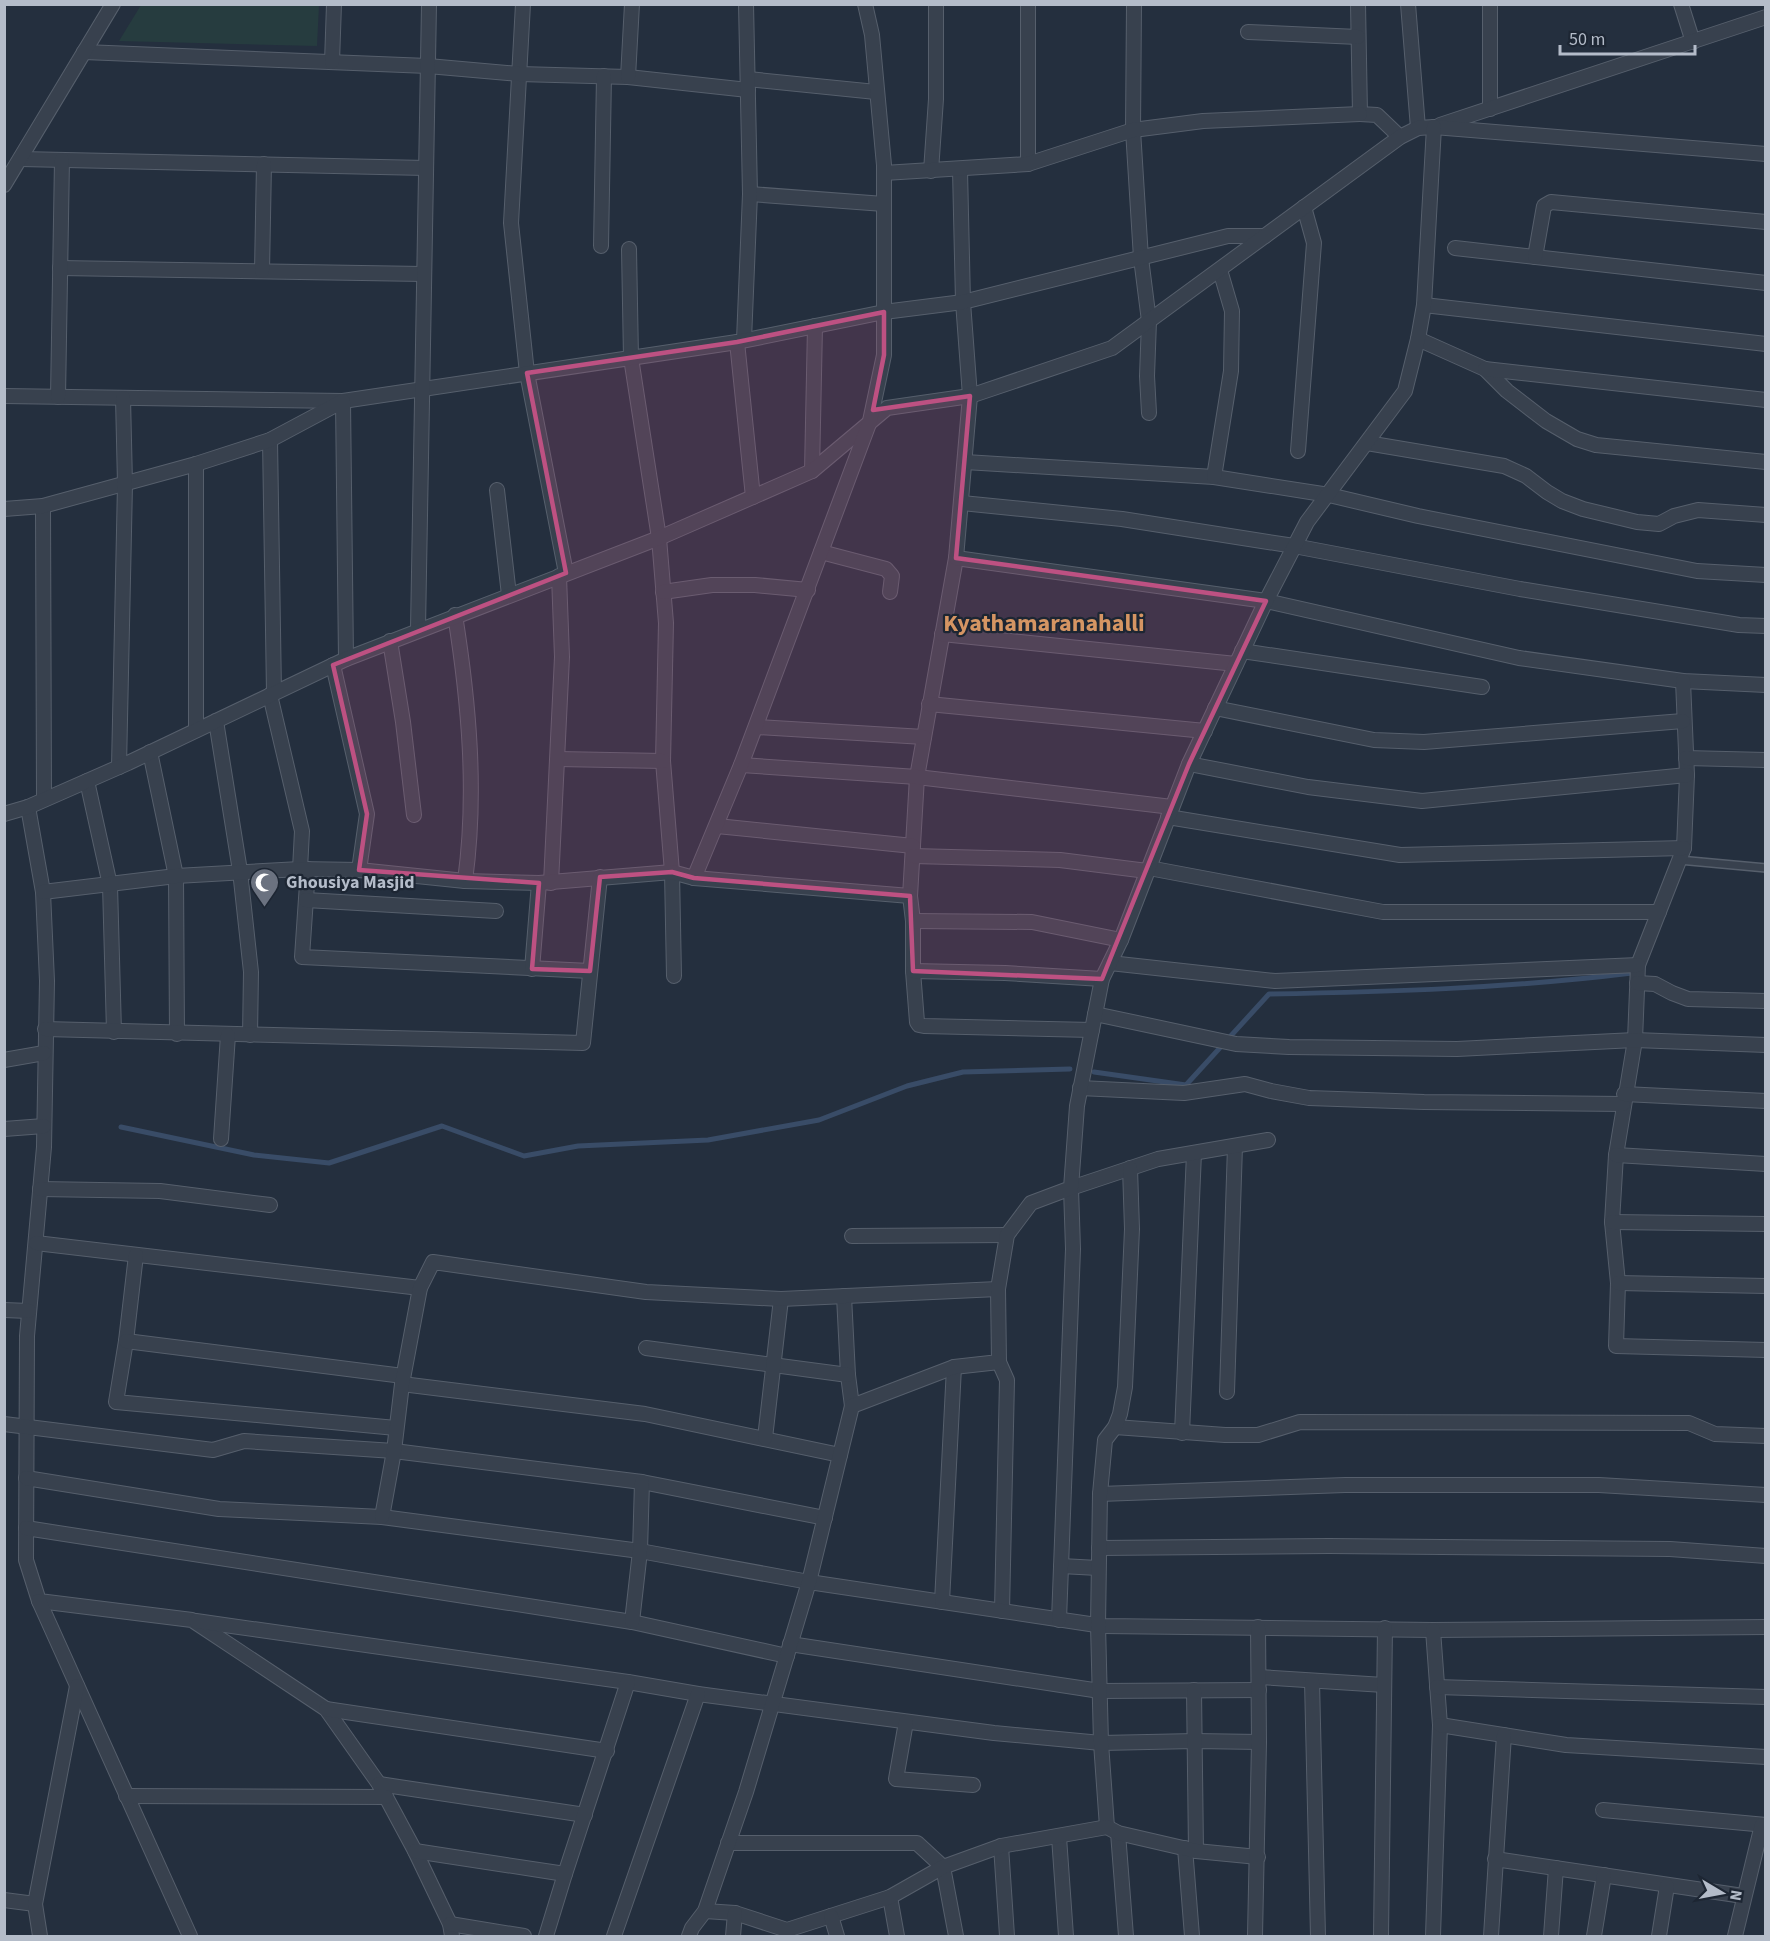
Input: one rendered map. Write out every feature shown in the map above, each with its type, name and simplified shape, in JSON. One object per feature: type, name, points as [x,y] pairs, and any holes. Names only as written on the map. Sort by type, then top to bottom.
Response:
[{"type":"street","points":[[4,185],[113,4]]},
{"type":"street","points":[[332,62],[334,4]]},
{"type":"street","points":[[418,629],[429,4]]},
{"type":"street","points":[[523,4],[511,223],[527,373],[562,575],[558,759],[545,883],[532,969]]},
{"type":"street","points":[[628,77],[633,4]]},
{"type":"street","points":[[746,4],[750,194],[741,341],[753,497]]},
{"type":"street","points":[[694,878],[756,727],[870,422],[884,355],[884,173],[872,35],[865,4]]},
{"type":"street","points":[[932,171],[936,99],[936,4]]},
{"type":"street","points":[[1028,4],[1028,164]]},
{"type":"street","points":[[1134,4],[1133,130],[1141,258],[1149,321],[1147,376],[1149,413]]},
{"type":"street","points":[[1358,4],[1360,114]]},
{"type":"street","points":[[1408,4],[1419,128]]},
{"type":"street","points":[[1490,4],[1490,109]]},
{"type":"street","points":[[1681,4],[1692,42]]},
{"type":"street","points":[[1434,127],[1766,17]]},
{"type":"street","points":[[1248,32],[1358,37]]},
{"type":"street","points":[[84,52],[428,66],[519,74],[628,77],[876,92]]},
{"type":"street","points":[[601,246],[604,76]]},
{"type":"street","points":[[884,173],[1028,164],[1133,130],[1203,121],[1360,114],[1377,116],[1400,137]]},
{"type":"street","points":[[1059,1620],[1073,1249],[1071,1188],[1077,1106],[1102,979],[1120,940],[1189,764],[1294,546],[1307,522],[1405,391],[1424,305],[1434,127]]},
{"type":"street","points":[[4,814],[28,807],[150,753],[346,659],[418,629],[659,538],[812,471],[887,408],[970,396],[1112,348],[1400,137],[1419,128],[1434,127],[1766,154]]},
{"type":"street","points":[[21,159],[426,168]]},
{"type":"street","points":[[58,397],[62,160]]},
{"type":"street","points":[[262,272],[264,164]]},
{"type":"street","points":[[960,170],[963,302],[970,396],[956,558],[917,777],[910,896],[917,1022],[919,1025],[1092,1030]]},
{"type":"street","points":[[750,194],[884,204]]},
{"type":"street","points":[[1535,257],[1544,206],[1551,202],[1766,222]]},
{"type":"street","points":[[1298,451],[1314,243],[1304,207]]},
{"type":"street","points":[[4,396],[343,401],[741,341],[884,312],[963,302],[1228,236],[1266,236]]},
{"type":"street","points":[[1455,248],[1766,283]]},
{"type":"street","points":[[629,249],[631,358],[659,538],[666,623],[663,761],[672,872],[674,976]]},
{"type":"street","points":[[60,268],[423,274]]},
{"type":"street","points":[[1214,477],[1232,371],[1232,311],[1220,270]]},
{"type":"street","points":[[1424,305],[1766,344]]},
{"type":"street","points":[[812,471],[815,326]]},
{"type":"street","points":[[1418,339],[1485,369],[1546,421],[1577,439],[1596,445],[1766,462]]},
{"type":"street","points":[[1485,369],[1766,400]]},
{"type":"street","points":[[119,767],[125,484],[123,398]]},
{"type":"street","points":[[4,509],[43,506],[196,464],[270,440],[343,401]]},
{"type":"street","points":[[343,401],[346,659]]},
{"type":"street","points":[[270,440],[272,694],[302,831],[306,900],[302,957],[590,971]]},
{"type":"street","points":[[1367,443],[1504,466],[1526,476],[1562,501],[1583,509],[1637,522],[1659,524],[1674,516],[1698,510],[1766,515]]},
{"type":"street","points":[[964,462],[1214,477],[1329,495],[1418,516],[1697,571],[1766,575]]},
{"type":"street","points":[[196,464],[196,730]]},
{"type":"street","points":[[497,490],[509,595]]},
{"type":"street","points":[[962,502],[1122,519],[1294,546],[1520,589],[1739,625],[1766,626]]},
{"type":"street","points":[[43,506],[44,799]]},
{"type":"street","points":[[821,552],[888,570],[892,576],[890,592]]},
{"type":"street","points":[[956,558],[1266,601],[1520,658],[1683,681],[1766,685]]},
{"type":"street","points":[[663,592],[712,585],[755,585],[807,590]]},
{"type":"street","points":[[455,615],[466,690],[471,801],[470,843],[465,881]]},
{"type":"street","points":[[942,634],[1236,664]]},
{"type":"street","points":[[390,641],[414,814]]},
{"type":"street","points":[[1242,651],[1482,687]]},
{"type":"street","points":[[333,666],[367,814],[359,870]]},
{"type":"street","points":[[1683,681],[1687,775],[1682,854],[1638,965],[1635,1040],[1616,1155],[1612,1222],[1618,1283],[1616,1346],[1766,1350]]},
{"type":"street","points":[[929,704],[1205,731]]},
{"type":"street","points":[[1215,708],[1374,740],[1424,742],[1683,720]]},
{"type":"street","points":[[216,721],[240,871],[251,972],[250,1035]]},
{"type":"street","points":[[756,727],[924,737]]},
{"type":"street","points":[[150,753],[176,876],[177,1034]]},
{"type":"street","points":[[1686,758],[1766,760]]},
{"type":"street","points":[[558,759],[663,761]]},
{"type":"street","points":[[1189,764],[1308,787],[1422,801],[1687,775]]},
{"type":"street","points":[[741,765],[917,777],[1170,812],[1400,855],[1682,854]]},
{"type":"street","points":[[87,781],[110,885],[114,1032]]},
{"type":"street","points":[[28,807],[43,892],[47,981],[44,1126],[27,1336],[26,1560],[39,1601],[76,1686],[190,1936]]},
{"type":"street","points":[[717,826],[913,851],[1060,860],[1148,870],[1383,912],[1659,912]]},
{"type":"street","points":[[43,892],[176,876],[304,869],[359,870],[465,881],[545,883],[672,872],[694,878],[910,896]]},
{"type":"street","points":[[45,1029],[583,1043],[600,877]]},
{"type":"street","points":[[306,900],[496,911]]},
{"type":"street","points":[[913,921],[1032,922],[1120,940]]},
{"type":"street","points":[[1110,963],[1275,981],[1638,965]]},
{"type":"street","points":[[913,971],[1005,973],[1102,979]]},
{"type":"street","points":[[1637,983],[1655,984],[1688,999],[1766,1001]]},
{"type":"street","points":[[1095,1014],[1236,1044],[1289,1047],[1457,1049],[1635,1040],[1766,1045]]},
{"type":"street","points":[[221,1138],[228,1035]]},
{"type":"street","points":[[4,1060],[44,1053]]},
{"type":"street","points":[[1080,1088],[1184,1093],[1245,1084],[1309,1098],[1425,1102],[1624,1099],[1766,1101]]},
{"type":"street","points":[[4,1129],[44,1126]]},
{"type":"street","points":[[1002,1611],[1006,1380],[999,1362],[998,1289],[1007,1235],[1031,1203],[1071,1188],[1158,1159],[1268,1140]]},
{"type":"street","points":[[1227,1392],[1235,1146]]},
{"type":"street","points":[[1182,1433],[1194,1153]]},
{"type":"street","points":[[1616,1155],[1766,1164]]},
{"type":"street","points":[[1126,1936],[1101,1743],[1098,1568],[1100,1494],[1105,1440],[1115,1427],[1120,1414],[1125,1387],[1132,1229],[1130,1168]]},
{"type":"street","points":[[40,1189],[160,1191],[270,1205]]},
{"type":"street","points":[[1612,1222],[1766,1224]]},
{"type":"street","points":[[852,1236],[1007,1235]]},
{"type":"street","points":[[36,1243],[420,1288]]},
{"type":"street","points":[[136,1255],[116,1402],[396,1428]]},
{"type":"street","points":[[382,1517],[394,1451],[402,1380],[420,1288],[432,1262],[646,1292],[781,1299],[998,1289]]},
{"type":"street","points":[[1618,1283],[1766,1286]]},
{"type":"street","points":[[689,1936],[705,1911],[746,1792],[809,1582],[825,1518],[852,1406],[844,1296]]},
{"type":"street","points":[[765,1438],[781,1299]]},
{"type":"street","points":[[4,1310],[29,1311]]},
{"type":"street","points":[[126,1341],[645,1414],[840,1455]]},
{"type":"street","points":[[646,1348],[848,1375]]},
{"type":"street","points":[[852,1406],[954,1367],[999,1362]]},
{"type":"street","points":[[942,1602],[954,1367]]},
{"type":"street","points":[[1115,1427],[1182,1433],[1258,1435],[1300,1422],[1689,1423],[1715,1434],[1766,1436]]},
{"type":"street","points":[[4,1424],[27,1425],[213,1450],[244,1441],[394,1451],[642,1482],[825,1518]]},
{"type":"street","points":[[26,1478],[219,1509],[382,1517],[640,1551],[809,1582],[1098,1625],[1433,1629],[1766,1627]]},
{"type":"street","points":[[632,1622],[640,1551],[642,1482]]},
{"type":"street","points":[[1100,1494],[1345,1485],[1599,1485],[1766,1495]]},
{"type":"street","points":[[26,1528],[632,1622],[789,1650],[1100,1690],[1194,1690],[1259,1683],[1312,1681],[1384,1685]]},
{"type":"street","points":[[1099,1548],[1329,1546],[1670,1549],[1766,1556]]},
{"type":"street","points":[[1061,1566],[1098,1568]]},
{"type":"street","points":[[39,1601],[192,1620],[906,1722],[1101,1743],[1259,1742]]},
{"type":"street","points":[[192,1620],[326,1709],[379,1784],[415,1851],[451,1930],[524,1936]]},
{"type":"street","points":[[1255,1936],[1258,1857],[1258,1627]]},
{"type":"street","points":[[1381,1936],[1385,1628]]},
{"type":"street","points":[[1433,1629],[1440,1725],[1433,1936]]},
{"type":"street","points":[[1312,1681],[1318,1936]]},
{"type":"street","points":[[546,1936],[564,1874],[628,1682]]},
{"type":"street","points":[[40,1936],[35,1904],[76,1686]]},
{"type":"street","points":[[1437,1687],[1766,1697]]},
{"type":"street","points":[[1192,1936],[1190,1850],[1195,1741],[1194,1690]]},
{"type":"street","points":[[614,1936],[698,1694]]},
{"type":"street","points":[[326,1709],[607,1750]]},
{"type":"street","points":[[906,1722],[897,1779],[973,1785]]},
{"type":"street","points":[[1440,1725],[1566,1745],[1766,1757]]},
{"type":"street","points":[[1491,1936],[1504,1735]]},
{"type":"street","points":[[379,1784],[585,1815]]},
{"type":"street","points":[[126,1796],[386,1797]]},
{"type":"street","points":[[1603,1810],[1764,1825],[1743,1896],[1735,1936]]},
{"type":"street","points":[[705,1911],[735,1913],[788,1933],[890,1897],[943,1867],[1000,1846],[1112,1830],[1190,1850],[1258,1857]]},
{"type":"street","points":[[1059,1837],[1066,1936]]},
{"type":"street","points":[[728,1843],[917,1843],[943,1867],[956,1936]]},
{"type":"street","points":[[1000,1846],[1007,1936]]},
{"type":"street","points":[[415,1851],[564,1874]]},
{"type":"street","points":[[1495,1859],[1743,1896]]},
{"type":"street","points":[[1551,1936],[1556,1868]]},
{"type":"street","points":[[1594,1936],[1604,1875]]},
{"type":"street","points":[[1659,1936],[1667,1886]]},
{"type":"street","points":[[890,1897],[897,1936]]},
{"type":"street","points":[[4,1900],[35,1904]]},
{"type":"street","points":[[734,1936],[735,1913]]},
{"type":"street","points":[[831,1916],[837,1936]]},
{"type":"lane","points":[[1682,854],[1766,868]]},
{"type":"highlighted area","points":[[884,312],[884,355],[873,410],[970,396],[956,558],[1266,601],[1189,764],[1102,979],[913,971],[910,896],[694,878],[672,872],[600,877],[590,971],[532,969],[539,883],[359,870],[367,814],[333,665],[566,573],[527,373],[737,342]]},
{"type":"green space","points":[[141,5],[319,5],[317,46],[119,41]]},
{"type":"waterway","points":[[1094,1072],[1186,1085],[1269,994],[1450,988],[1632,973]]},
{"type":"waterway","points":[[121,1127],[254,1155],[329,1163],[442,1126],[524,1156],[578,1146],[708,1140],[819,1120],[907,1086],[963,1072],[1070,1069]]},
{"type":"place","name":"Ghousiya Masjid","points":[[265,908]]},
{"type":"district","name":"Kyathamaranahalli","points":[[1044,623]]}]
